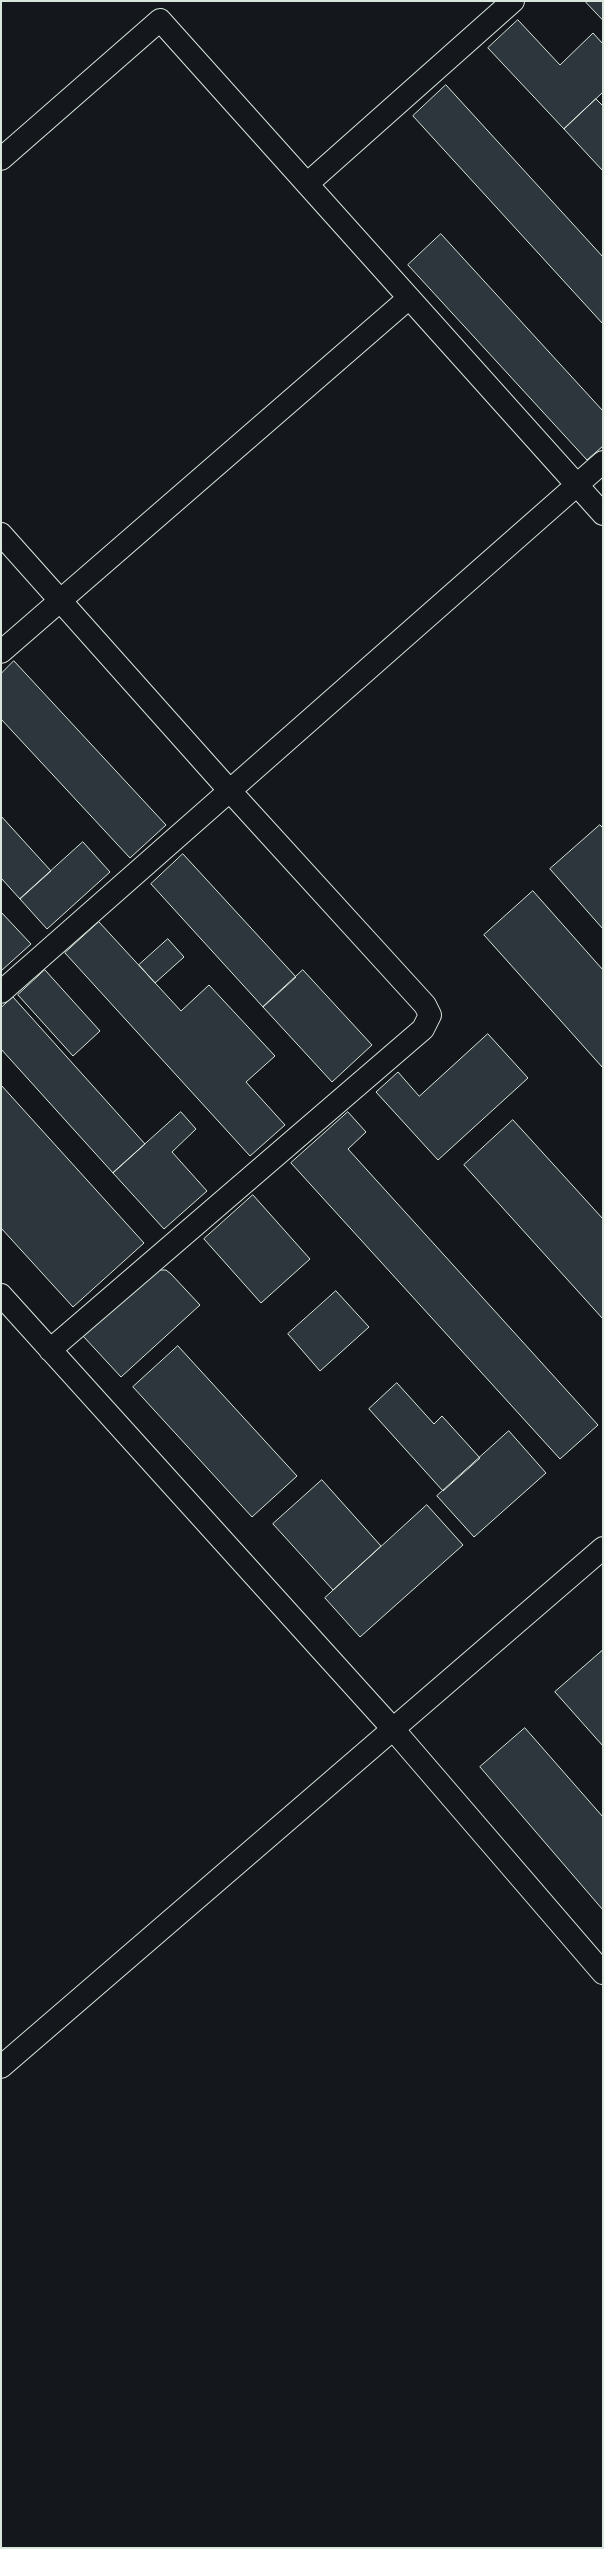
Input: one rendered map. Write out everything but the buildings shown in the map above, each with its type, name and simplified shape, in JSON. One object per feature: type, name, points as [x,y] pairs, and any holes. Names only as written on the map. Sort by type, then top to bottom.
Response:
[{"type":"street","points":[[307,184],[513,1]]},
{"type":"street","points":[[1,159],[160,20],[603,514]]},
{"type":"street","points":[[1,652],[409,298]]},
{"type":"street","points":[[1,992],[603,462]]},
{"type":"street","points":[[1,534],[230,791],[425,1005],[430,1015],[423,1029],[50,1350]]},
{"type":"street","points":[[1,1295],[393,1729],[603,1973]]},
{"type":"street","points":[[1,2067],[603,1548]]}]
